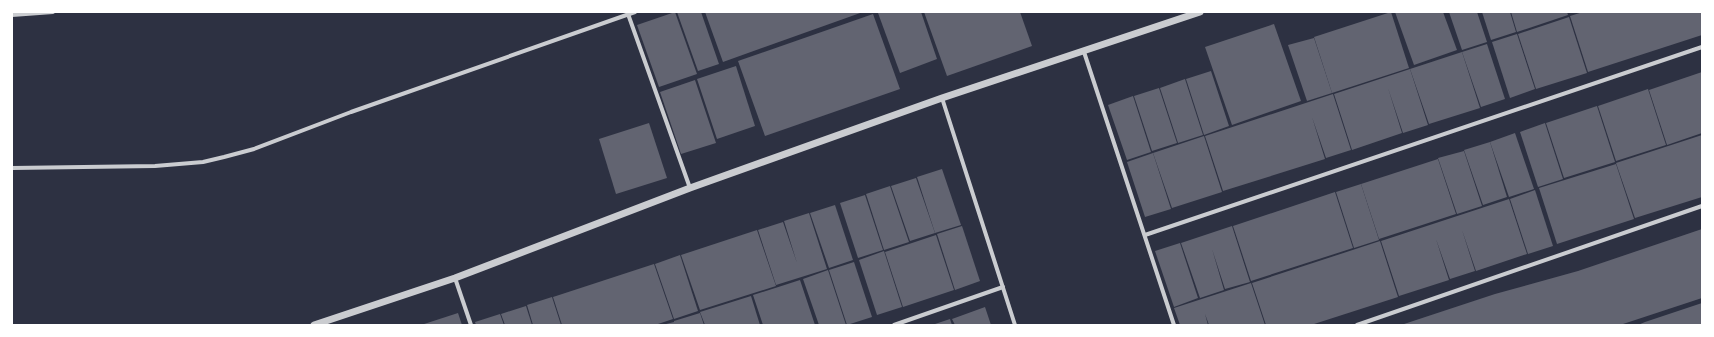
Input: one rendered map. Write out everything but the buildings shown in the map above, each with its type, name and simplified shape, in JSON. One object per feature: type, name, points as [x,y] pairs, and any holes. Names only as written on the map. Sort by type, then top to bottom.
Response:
[{"type":"street","points":[[12,15],[53,12]]},
{"type":"street","points":[[12,168],[155,166],[203,162],[224,158],[254,149],[351,112],[628,13],[635,12]]},
{"type":"street","points":[[314,325],[455,278],[690,188],[942,98],[1084,52],[1200,12]]},
{"type":"street","points":[[628,13],[690,188]]},
{"type":"street","points":[[1145,236],[1702,47]]},
{"type":"street","points":[[1084,52],[1174,325]]},
{"type":"street","points":[[942,98],[1015,325]]},
{"type":"street","points":[[1357,325],[1702,206]]},
{"type":"street","points":[[455,278],[471,325]]},
{"type":"street","points":[[894,325],[1003,287]]}]
